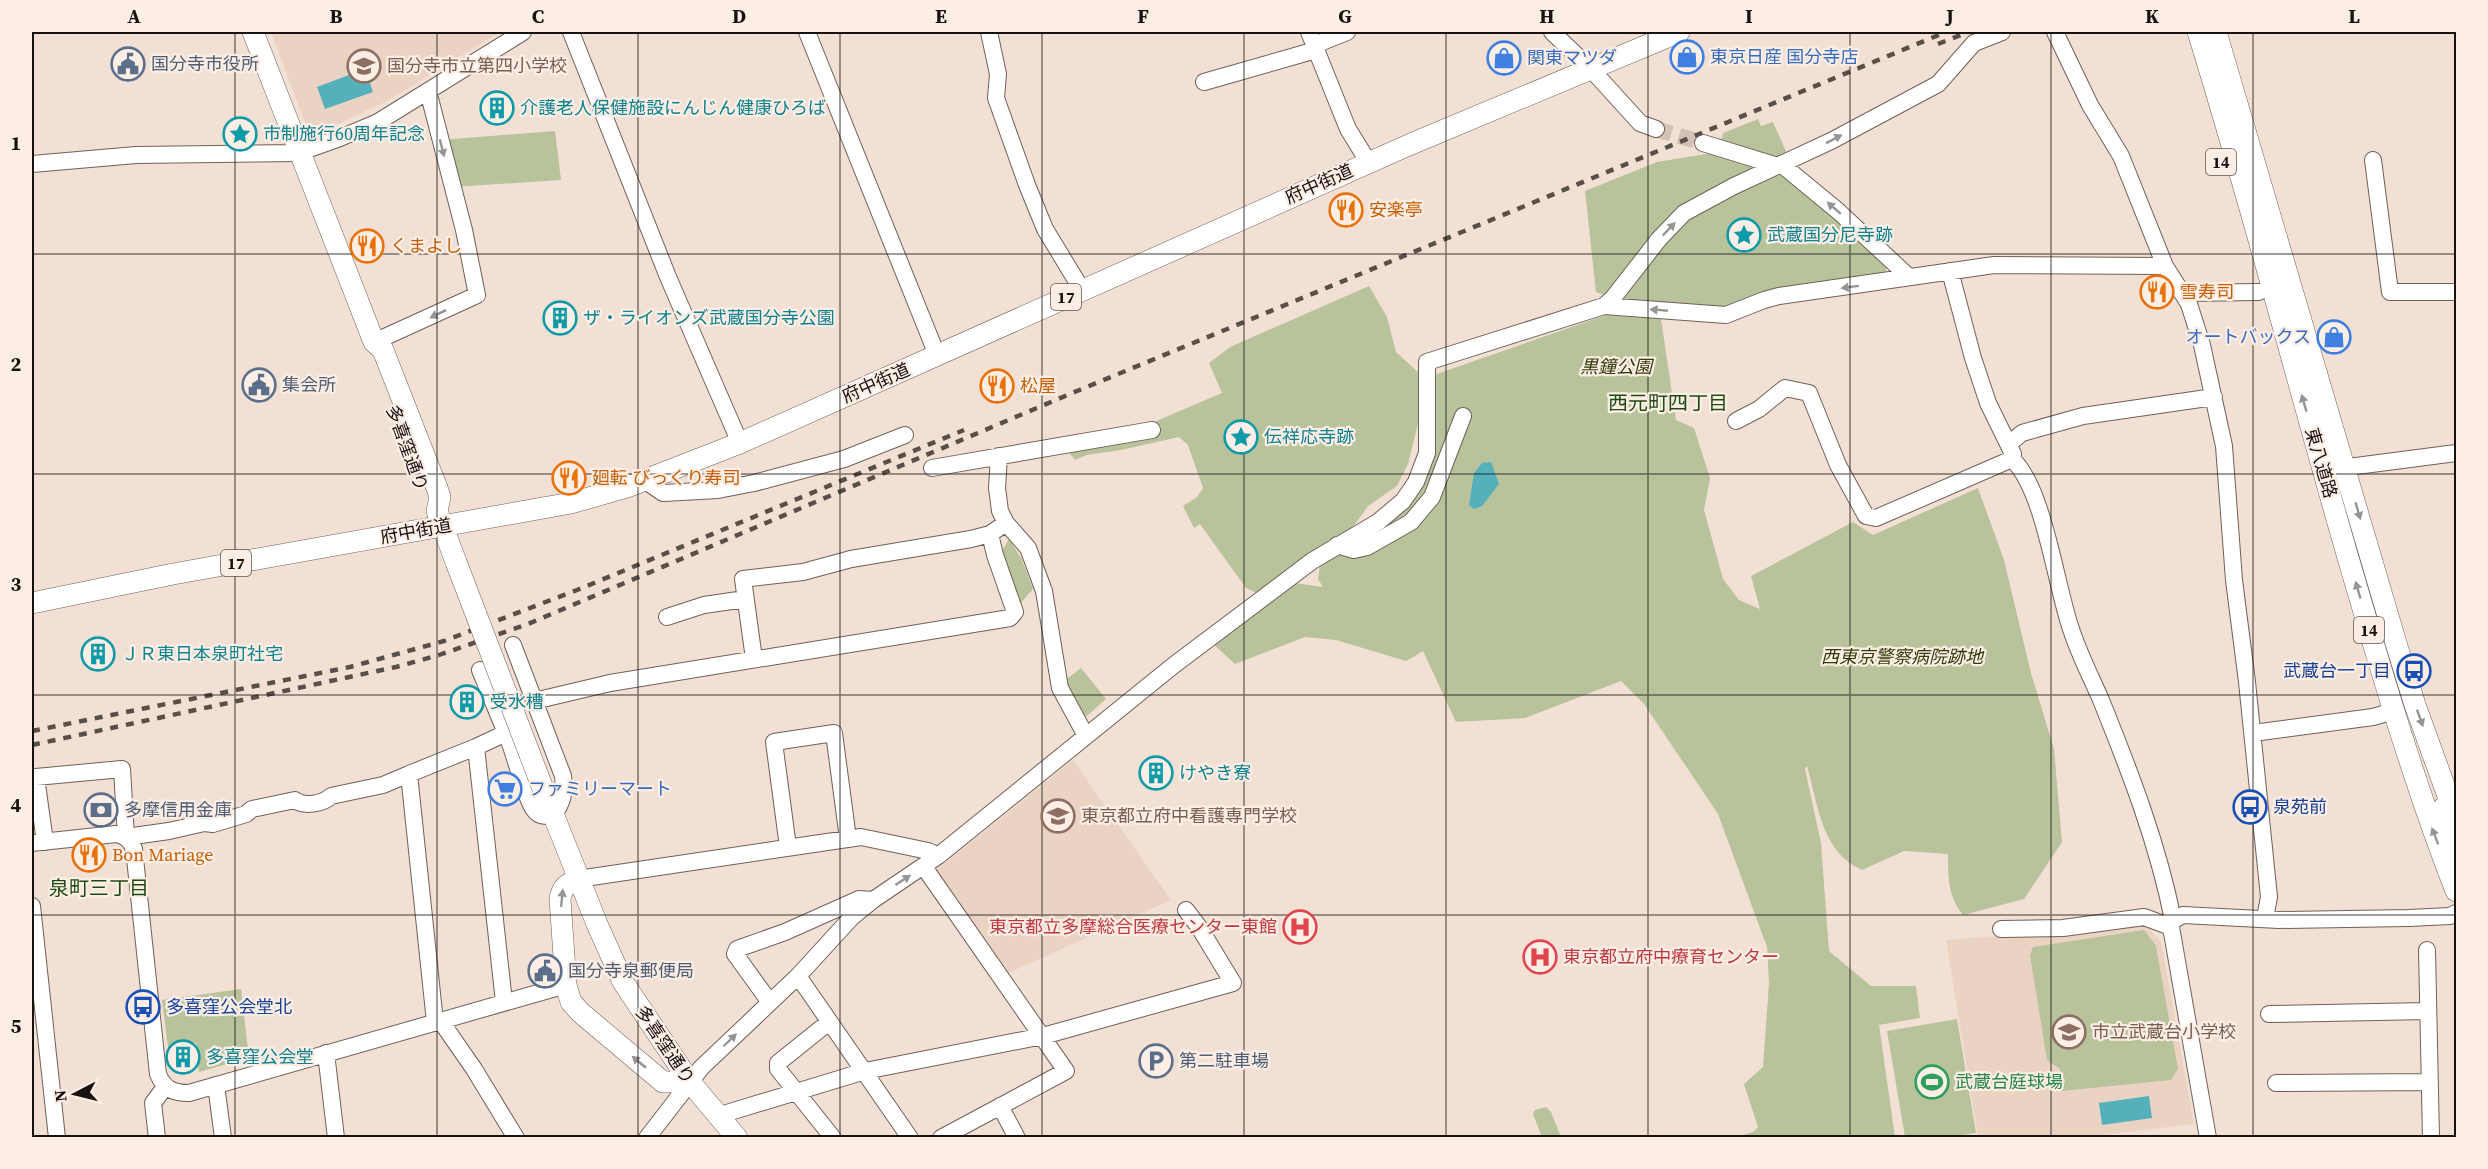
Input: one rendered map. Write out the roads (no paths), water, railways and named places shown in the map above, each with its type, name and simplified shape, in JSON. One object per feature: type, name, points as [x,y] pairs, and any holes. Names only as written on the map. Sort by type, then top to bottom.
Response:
[{"type":"main road","name":"多喜窪通り","points":[[253,32],[298,153],[374,342],[383,350],[437,488],[440,497],[440,519],[578,879],[623,981],[690,1082],[737,1137]]},
{"type":"main road","name":"府中街道","points":[[32,603],[440,519],[571,503],[644,480],[740,443],[1369,163],[1679,32]]},
{"type":"main road","name":"14","points":[[2184,32],[2259,292],[2294,365]]},
{"type":"main road","name":"東八道路","points":[[2198,32],[2394,711],[2431,824],[2455,883]]},
{"type":"main road","name":"東八道路","points":[[2216,32],[2399,653],[2457,818]]},
{"type":"main road","name":"14","points":[[2230,32],[2306,293],[2318,374]]},
{"type":"main road","points":[[2431,747],[2446,816],[2457,846]]},
{"type":"main road","points":[[578,879],[567,884],[562,890],[560,899],[566,985],[571,1002],[663,1082],[690,1082]]},
{"type":"street","points":[[32,164],[136,155],[298,153],[378,122],[523,32]]},
{"type":"street","points":[[571,32],[668,277],[740,443]]},
{"type":"street","points":[[807,32],[937,355]]},
{"type":"street","points":[[989,32],[998,74],[996,98],[1023,174],[1045,229],[1082,290]]},
{"type":"street","points":[[1310,32],[1348,129],[1369,163]]},
{"type":"street","points":[[1204,82],[1316,48],[1322,42],[1347,32]]},
{"type":"street","points":[[1552,32],[1590,68],[1640,123],[1656,129]]},
{"type":"street","points":[[1604,306],[1613,298],[1659,239],[1684,213],[1734,186],[1831,141],[1938,84],[1974,43],[2002,32]]},
{"type":"street","points":[[2055,32],[2090,105],[2121,156],[2165,266],[2184,293],[2202,345],[2224,446],[2234,580],[2253,733],[2269,897],[2265,918]]},
{"type":"street","points":[[374,342],[477,295],[464,230],[428,91]]},
{"type":"street","points":[[1703,142],[1780,165],[1838,211],[1908,276]]},
{"type":"street","points":[[2373,160],[2390,292],[2457,292]]},
{"type":"street","points":[[647,1137],[701,1068],[798,975],[852,917],[873,900],[924,867],[1174,665],[1312,561],[1378,522],[1403,501],[1416,482],[1427,453],[1427,362],[1604,306],[1725,315],[1779,296],[1870,285],[1908,276],[1994,265],[2165,266]]},
{"type":"street","points":[[1950,271],[1973,358],[1988,403],[2002,436],[2037,504],[2070,629],[2101,700],[2155,842],[2172,923],[2208,1137]]},
{"type":"street","points":[[2184,293],[2259,292]]},
{"type":"street","points":[[1736,421],[1759,410],[1785,388],[1809,393],[1839,465],[1866,516],[1876,518],[2010,452],[2022,433],[2083,416],[2214,397]]},
{"type":"street","points":[[1336,545],[1354,550],[1367,547],[1411,522],[1432,497],[1463,416]]},
{"type":"street","points":[[932,468],[1152,430]]},
{"type":"street","points":[[644,480],[663,493],[718,490],[754,483],[844,459],[905,435]]},
{"type":"street","points":[[2323,470],[2457,453]]},
{"type":"street","points":[[999,456],[997,488],[1000,511],[1006,523],[1028,548],[1044,591],[1060,688],[1086,736]]},
{"type":"street","points":[[754,659],[743,579],[803,572],[851,559],[990,534],[1006,523]]},
{"type":"street","points":[[534,701],[610,683],[1010,618],[1015,612],[994,555],[990,534]]},
{"type":"street","points":[[667,617],[704,605],[745,599]]},
{"type":"street","points":[[480,670],[535,811],[543,816],[553,816],[563,802],[563,776],[513,645]]},
{"type":"street","points":[[491,696],[527,682]]},
{"type":"street","points":[[2253,733],[2373,717],[2394,711]]},
{"type":"street","points":[[506,733],[383,785],[331,796],[325,802],[300,804],[295,800],[279,802],[252,809],[246,814],[213,824],[204,823],[169,831],[126,837],[116,834],[38,843],[36,777],[122,769],[126,837],[134,849],[158,1074],[165,1087],[176,1093],[189,1093],[566,985]]},
{"type":"street","points":[[788,847],[774,742],[834,733],[848,838]]},
{"type":"street","points":[[476,747],[504,1002]]},
{"type":"street","points":[[409,774],[437,1021],[474,1069],[516,1137]]},
{"type":"street","points":[[578,879],[861,837],[928,851],[938,856]]},
{"type":"street","points":[[924,867],[1066,1071],[941,1137]]},
{"type":"street","points":[[769,1001],[735,954],[737,949],[785,932],[859,899],[873,900]]},
{"type":"street","points":[[32,906],[57,1137]]},
{"type":"street","points":[[717,1116],[865,1071],[1043,1036],[1233,983],[1186,910]]},
{"type":"street","points":[[2001,929],[2063,928],[2144,917],[2172,923],[2183,915],[2353,919],[2457,913]]},
{"type":"street","points":[[2427,950],[2431,1137]]},
{"type":"street","points":[[798,975],[910,1137]]},
{"type":"street","points":[[2269,1014],[2428,1011]]},
{"type":"street","points":[[829,1022],[778,1063],[778,1070],[833,1137]]},
{"type":"street","points":[[326,1053],[336,1137]]},
{"type":"street","points":[[2276,1083],[2430,1082]]},
{"type":"street","points":[[216,1085],[223,1137]]},
{"type":"street","points":[[157,1137],[153,1102],[165,1087]]},
{"type":"street","points":[[1000,1106],[1017,1137]]},
{"type":"water","points":[[365,69],[373,92],[325,109],[317,87]]},
{"type":"water","points":[[1491,462],[1499,484],[1482,506],[1474,509],[1469,505],[1474,473],[1482,463]]},
{"type":"water","points":[[2149,1096],[2152,1118],[2102,1125],[2099,1103]]},
{"type":"tunnel","points":[[1656,129],[1703,143]]},
{"type":"railway","points":[[32,745],[396,667],[439,655],[528,624],[1077,391],[1946,32]]},
{"type":"railway","points":[[1938,44],[1968,32]]},
{"type":"railway","points":[[32,731],[350,667],[444,641],[577,590],[964,430]]},
{"type":"place","name":"東京日産 国分寺店","points":[[1687,57]]},
{"type":"place","name":"関東マツダ","points":[[1504,58]]},
{"type":"place","name":"国分寺市役所","points":[[128,64]]},
{"type":"place","name":"国分寺市立第四小学校","points":[[364,66]]},
{"type":"place","name":"介護老人保健施設にんじん健康ひろば","points":[[497,108]]},
{"type":"place","name":"市制施行60周年記念","points":[[240,134]]},
{"type":"place","name":"安楽亭","points":[[1346,210]]},
{"type":"place","name":"武蔵国分尼寺跡","points":[[1744,235]]},
{"type":"place","name":"くまよし","points":[[367,246]]},
{"type":"place","name":"雪寿司","points":[[2157,292]]},
{"type":"place","name":"ザ・ライオンズ武蔵国分寺公園","points":[[560,318]]},
{"type":"place","name":"オートバックス","points":[[2334,337]]},
{"type":"place","name":"集会所","points":[[259,385]]},
{"type":"place","name":"松屋","points":[[997,386]]},
{"type":"place","name":"伝祥応寺跡","points":[[1241,437]]},
{"type":"place","name":"廻転 びっくり寿司","points":[[569,478]]},
{"type":"place","name":"ＪＲ東日本泉町社宅","points":[[98,654]]},
{"type":"place","name":"武蔵台一丁目","points":[[2414,671]]},
{"type":"place","name":"受水槽","points":[[467,702]]},
{"type":"place","name":"けやき寮","points":[[1156,773]]},
{"type":"place","name":"ファミリーマート","points":[[505,789]]},
{"type":"place","name":"泉苑前","points":[[2250,807]]},
{"type":"place","name":"多摩信用金庫","points":[[101,810]]},
{"type":"place","name":"東京都立府中看護専門学校","points":[[1058,816]]},
{"type":"place","name":"Bon Mariage","points":[[89,855]]},
{"type":"place","name":"東京都立多摩総合医療センター東館","points":[[1300,927]]},
{"type":"place","name":"東京都立府中療育センター","points":[[1540,957]]},
{"type":"place","name":"国分寺泉郵便局","points":[[545,971]]},
{"type":"place","name":"多喜窪公会堂北","points":[[143,1007]]},
{"type":"place","name":"市立武蔵台小学校","points":[[2069,1032]]},
{"type":"place","name":"多喜窪公会堂","points":[[183,1057]]},
{"type":"place","name":"第二駐車場","points":[[1156,1061]]},
{"type":"place","name":"武蔵台庭球場","points":[[1932,1082]]},
{"type":"district","name":"西元町四丁目","points":[[1668,403]]},
{"type":"district","name":"泉町三丁目","points":[[99,888]]},
{"type":"park label","name":"黒鐘公園","points":[[1616,367]]},
{"type":"park label","name":"西東京警察病院跡地","points":[[1902,657]]}]
